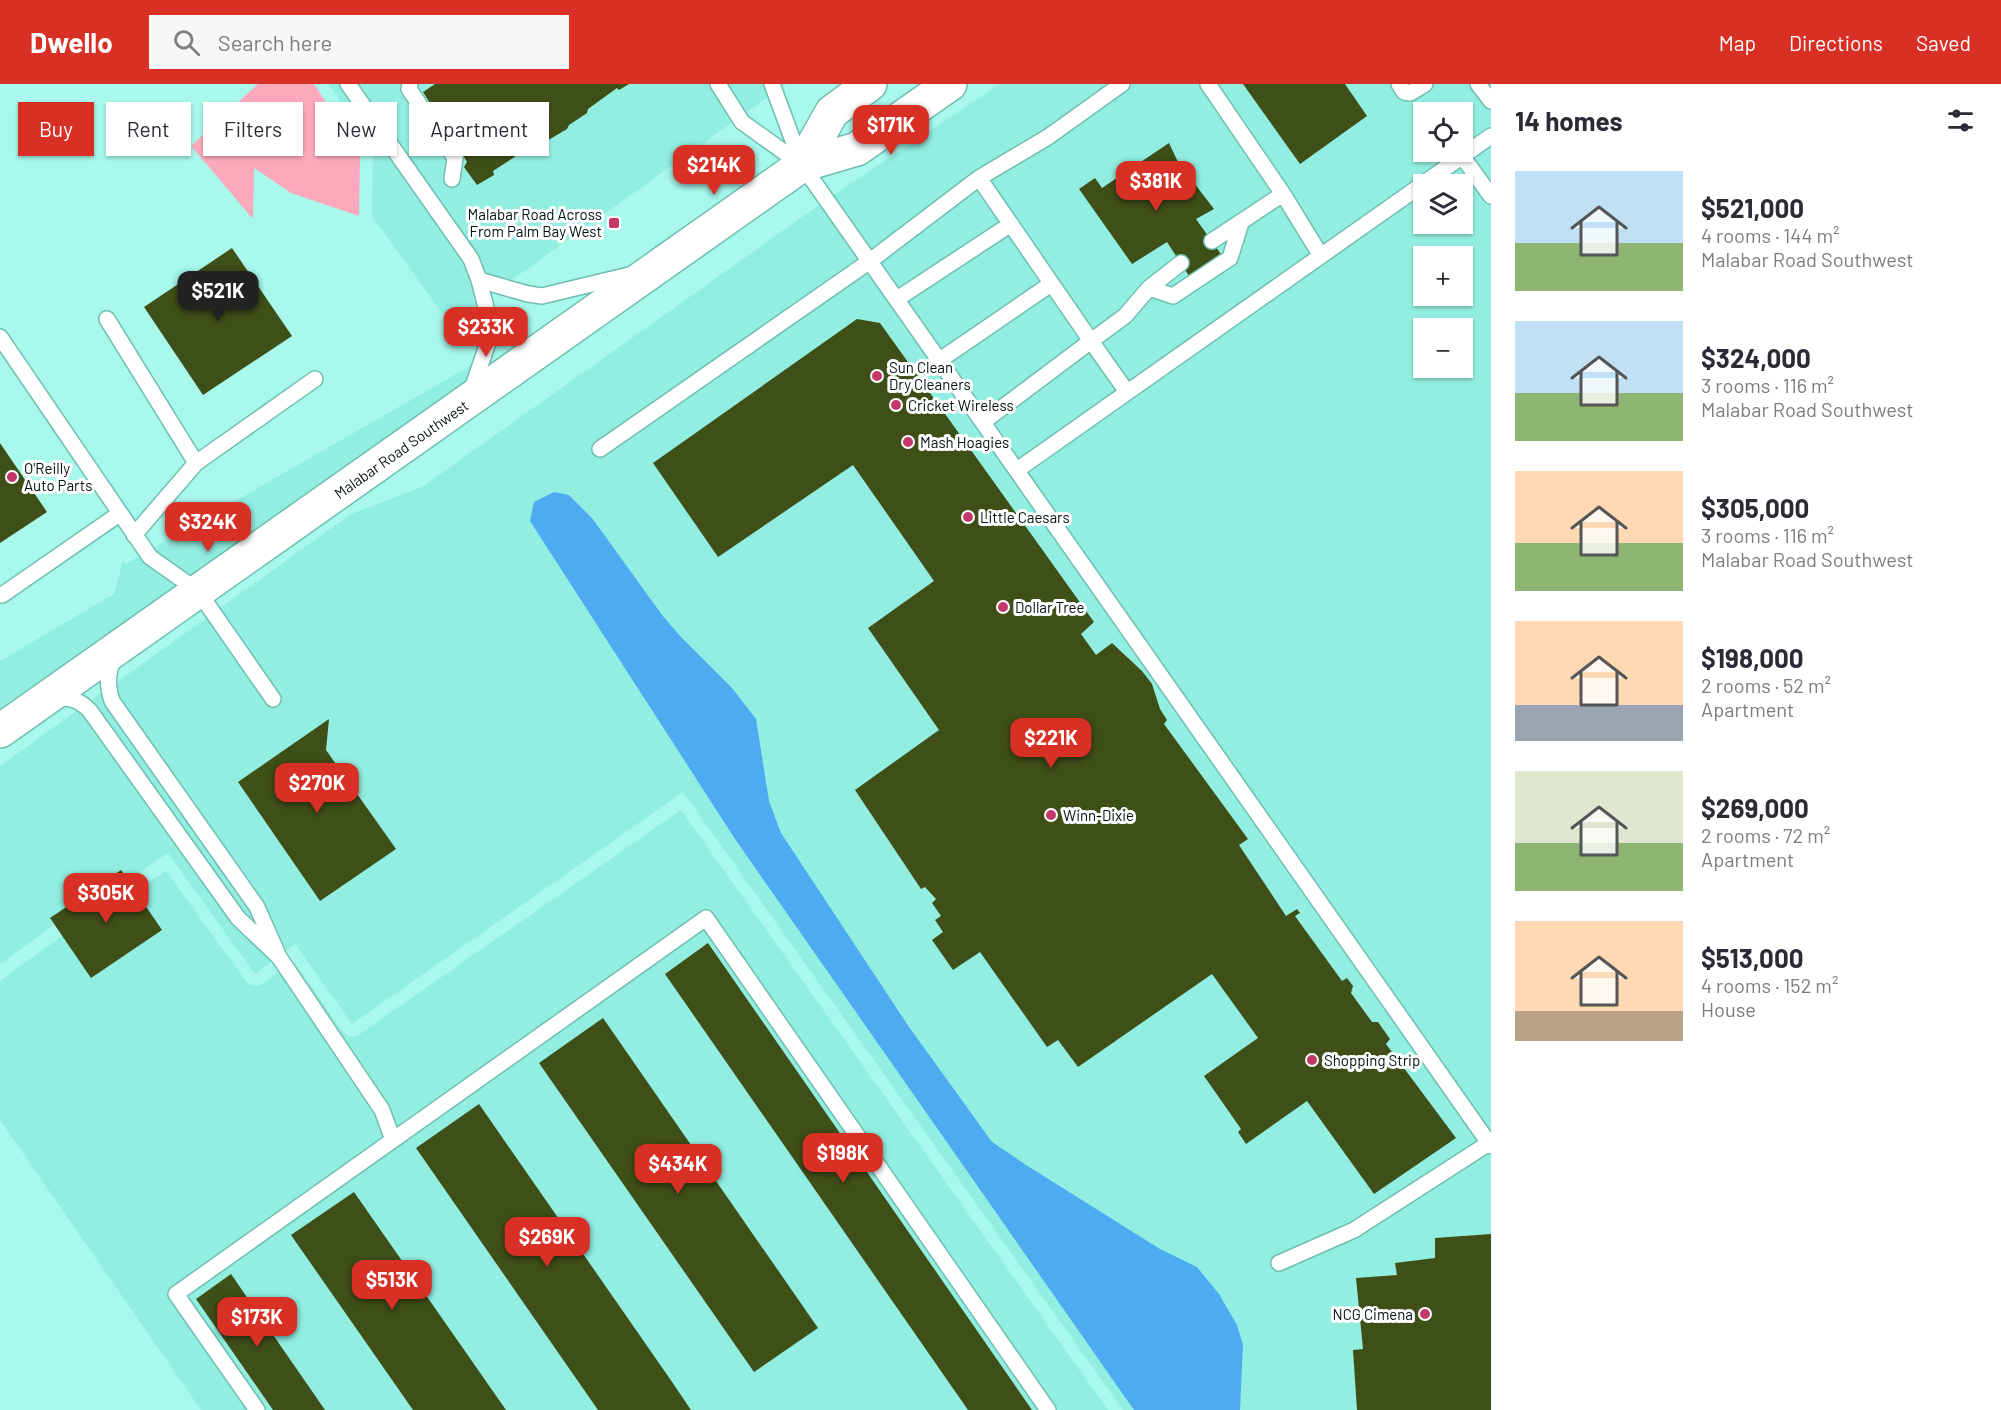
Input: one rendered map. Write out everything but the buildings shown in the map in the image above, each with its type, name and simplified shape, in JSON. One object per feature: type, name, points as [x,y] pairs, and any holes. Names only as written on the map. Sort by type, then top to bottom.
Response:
[{"type":"main road","name":"Malabar Road Southwest","points":[[802,165],[832,112],[870,84]]},
{"type":"main road","name":"Malabar Road Southwest","points":[[0,731],[802,165],[857,149],[950,84]]},
{"type":"lane","points":[[348,84],[471,259],[479,280],[492,331],[467,403]]},
{"type":"lane","points":[[410,84],[409,89],[455,158],[452,179]]},
{"type":"lane","points":[[718,84],[742,122],[802,165]]},
{"type":"lane","points":[[772,84],[802,165],[1490,1145],[1354,1230],[1279,1263]]},
{"type":"lane","points":[[600,448],[870,261],[979,178],[1048,137],[1122,84]]},
{"type":"lane","points":[[1208,84],[1283,194],[1321,256]]},
{"type":"lane","points":[[1399,84],[1404,92],[1410,93],[1425,84]]},
{"type":"lane","points":[[1478,84],[1491,101]]},
{"type":"lane","points":[[1473,148],[1491,136]]},
{"type":"lane","points":[[1017,470],[1454,162]]},
{"type":"lane","points":[[1466,162],[1491,196]]},
{"type":"lane","points":[[979,178],[1127,392]]},
{"type":"lane","points":[[1212,241],[1283,194]]},
{"type":"lane","points":[[1149,288],[1173,296],[1230,258],[1241,223]]},
{"type":"lane","points":[[897,299],[1011,224]]},
{"type":"lane","points":[[983,422],[1125,316],[1149,288],[1181,263]]},
{"type":"lane","points":[[479,280],[542,296],[656,269]]},
{"type":"lane","points":[[940,360],[1051,284]]},
{"type":"lane","points":[[107,319],[196,463]]},
{"type":"lane","points":[[0,337],[150,557],[198,591],[273,699]]},
{"type":"lane","points":[[134,535],[196,463],[315,379]]},
{"type":"lane","points":[[2,595],[119,514]]},
{"type":"lane","points":[[124,643],[112,662],[108,676],[108,690],[112,701],[257,907],[279,957],[382,1110],[393,1140]]},
{"type":"lane","points":[[44,700],[69,697],[83,704],[90,711],[238,918],[279,957]]},
{"type":"lane","points":[[257,1410],[176,1294],[706,918],[1048,1410]]},
{"type":"shaded area","points":[[258,84],[314,84],[326,102],[315,102],[315,156],[360,156],[359,216],[291,193],[254,168],[253,219],[191,146],[203,135],[203,156],[303,156],[303,102],[239,102]]},
{"type":"shaded area","points":[[329,84],[786,84],[450,324],[372,216],[373,156],[397,156],[397,102],[341,102]]},
{"type":"shaded area","points":[[1000,84],[1491,84],[1491,1410],[1123,1410],[683,792],[352,1024],[295,944],[255,974],[168,853],[128,880],[120,870],[50,918],[54,925],[0,964],[0,766],[351,514],[422,487],[826,200]]},
{"type":"shaded area","points":[[477,362],[483,372],[0,711],[0,661],[114,594],[123,561],[126,564]]},
{"type":"shaded area","points":[[554,492],[569,495],[592,518],[662,615],[732,688],[756,719],[769,801],[781,833],[909,1027],[992,1142],[1160,1249],[1197,1267],[1219,1294],[1237,1325],[1243,1345],[1240,1410],[1134,1410],[735,839],[530,521],[534,502]]},
{"type":"shaded area","points":[[681,810],[1108,1410],[201,1410],[0,1120],[0,981],[62,936],[166,871],[248,984],[259,986],[294,962],[342,1031],[349,1036],[357,1036]]},
{"type":"place","name":"Malabar Road Across From Palm Bay West","points":[[614,223]]},
{"type":"place","name":"Sun Clean Dry Cleaners","points":[[877,376]]},
{"type":"place","name":"Cricket Wireless","points":[[896,405]]},
{"type":"place","name":"Mash Hoagies","points":[[908,442]]},
{"type":"place","name":"O'Reilly Auto Parts","points":[[12,477]]},
{"type":"place","name":"Little Caesars","points":[[968,517]]},
{"type":"place","name":"Dollar Tree","points":[[1003,607]]},
{"type":"place","name":"Winn-Dixie","points":[[1051,815]]},
{"type":"place","name":"Shopping Strip","points":[[1312,1060]]},
{"type":"place","name":"NCG Cimena","points":[[1425,1314]]}]
